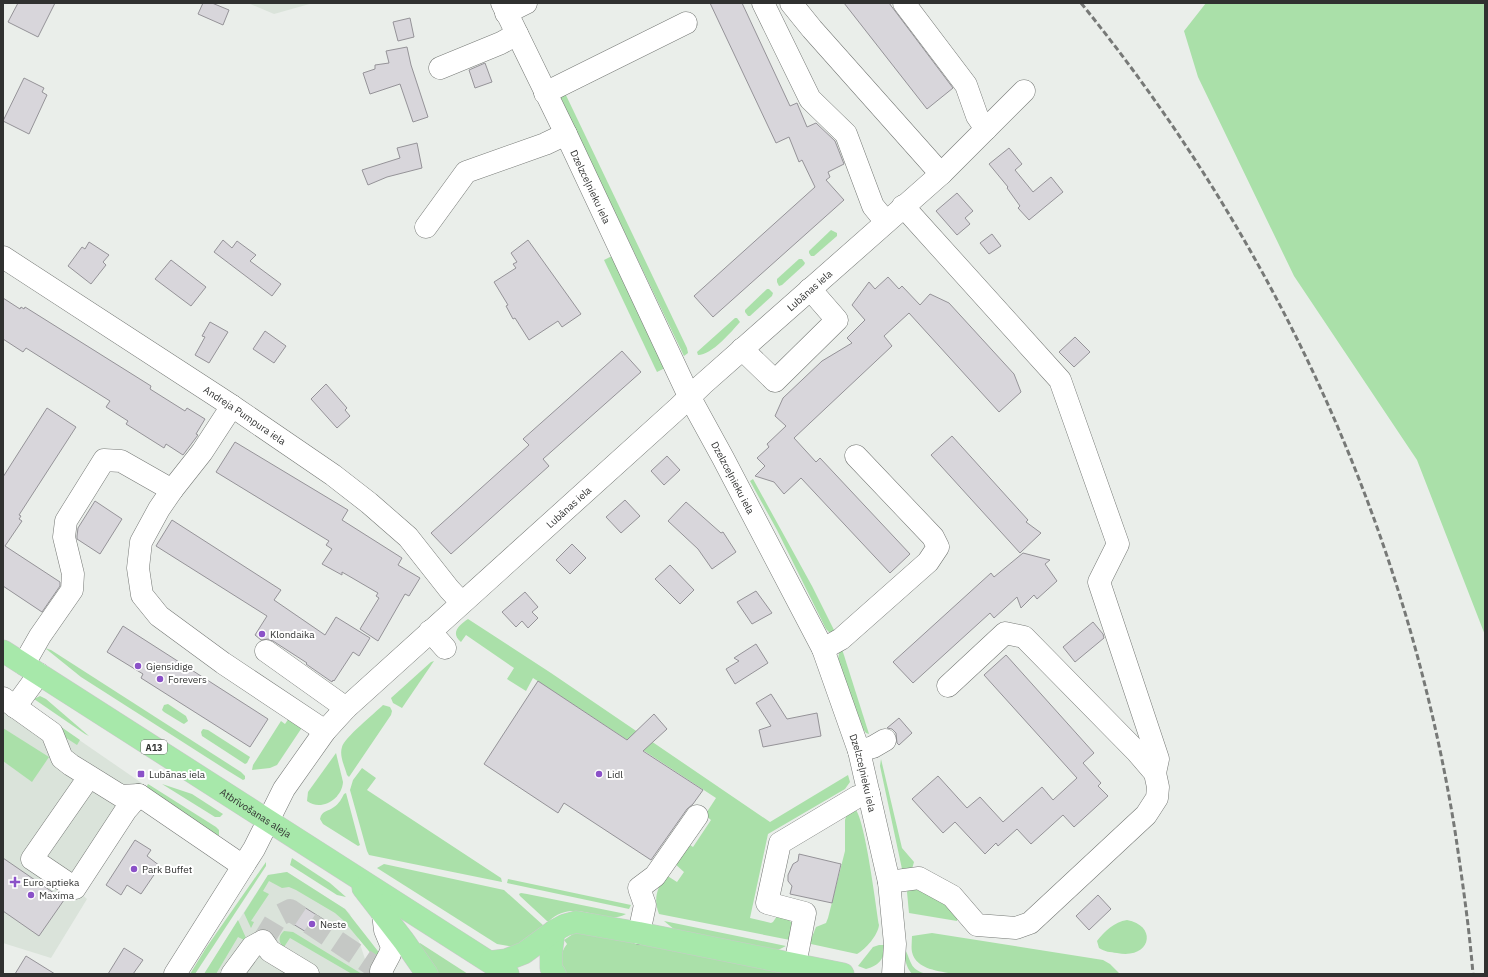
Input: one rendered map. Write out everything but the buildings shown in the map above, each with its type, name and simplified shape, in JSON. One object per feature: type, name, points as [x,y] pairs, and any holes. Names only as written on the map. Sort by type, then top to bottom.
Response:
[{"type":"main road","name":"Atbrīvošanas aleja","points":[[3,651],[508,974]]},
{"type":"main road","points":[[354,876],[427,974]]},
{"type":"main road","points":[[490,962],[506,960],[524,953],[554,931],[565,925],[576,922],[639,933],[843,974]]},
{"type":"main road","points":[[554,931],[551,968],[555,974]]},
{"type":"street","points":[[504,8],[526,3]]},
{"type":"street","points":[[763,3],[810,99],[846,134],[873,206],[886,222]]},
{"type":"street","points":[[791,3],[812,29],[941,174]]},
{"type":"street","points":[[904,3],[966,85],[977,116],[986,129]]},
{"type":"street","name":"Dzelzceļnieku iela","points":[[504,8],[566,134],[689,396],[823,649],[859,751],[889,882],[895,944],[893,974]]},
{"type":"street","points":[[546,93],[686,23]]},
{"type":"street","points":[[440,68],[501,43],[517,34]]},
{"type":"street","name":"Lubānas iela","points":[[175,974],[254,850],[284,789],[325,730],[346,708],[410,651],[461,602],[678,408],[689,396],[941,174],[1024,91]]},
{"type":"street","points":[[426,227],[466,172],[545,144],[566,134]]},
{"type":"street","points":[[889,882],[919,878],[952,896],[977,925],[1016,928],[1030,923],[1146,814],[1157,798],[1158,787],[1155,773],[1158,759],[1099,582],[1118,544],[1060,380],[903,206]]},
{"type":"street","name":"Andreja Pumpura iela","points":[[3,257],[232,406],[333,475],[369,503],[408,537],[461,602]]},
{"type":"street","points":[[742,349],[775,381],[837,320],[810,289]]},
{"type":"street","points":[[232,406],[202,452],[172,490],[140,542],[138,568],[142,595],[159,616],[224,663],[325,730]]},
{"type":"street","points":[[823,649],[847,634],[928,562],[938,547],[932,537],[856,456]]},
{"type":"street","points":[[172,490],[121,461],[104,460],[66,521],[64,537],[73,574],[72,590],[40,636],[31,669],[9,702],[52,733],[62,758],[89,777],[121,796],[139,795],[243,866]]},
{"type":"street","points":[[430,631],[445,648]]},
{"type":"street","points":[[948,686],[1005,633],[1024,637],[1137,752],[1155,773]]},
{"type":"street","points":[[266,651],[346,708]]},
{"type":"street","points":[[859,751],[873,747],[885,740]]},
{"type":"street","points":[[89,777],[32,859],[75,888],[126,810],[139,795]]},
{"type":"street","points":[[795,965],[805,913],[767,903],[780,843],[857,797],[869,794]]},
{"type":"street","points":[[639,933],[644,905],[639,888],[655,876],[696,816]]},
{"type":"street","points":[[382,972],[392,947],[385,930],[383,914]]},
{"type":"street","points":[[232,974],[252,947],[263,942],[270,951],[308,974]]},
{"type":"shaded area","points":[[248,3],[313,3],[274,14]]},
{"type":"shaded area","points":[[8,691],[146,786],[81,894],[87,899],[51,958],[3,943],[3,696]]},
{"type":"shaded area","points":[[287,872],[345,909],[350,914],[370,974],[204,974],[268,875]]},
{"type":"green space","points":[[1206,3],[1485,3],[1485,635],[1417,460],[1294,276],[1198,77],[1184,31]]},
{"type":"green space","points":[[563,89],[687,348],[688,353],[684,356],[560,98]]},
{"type":"green space","points":[[831,230],[837,233],[837,236],[814,256],[811,256],[809,251]]},
{"type":"green space","points":[[612,256],[667,367],[657,372],[604,260]]},
{"type":"green space","points":[[799,259],[802,259],[805,263],[804,265],[779,286],[777,279]]},
{"type":"green space","points":[[767,289],[773,293],[772,296],[750,316],[748,316],[745,310]]},
{"type":"green space","points":[[735,318],[737,318],[740,322],[726,337],[709,351],[698,355],[697,352]]},
{"type":"green space","points":[[753,479],[812,586],[836,634],[829,632],[826,629],[777,530],[750,481]]},
{"type":"green space","points":[[468,619],[551,673],[770,822],[848,775],[850,782],[845,789],[768,834],[750,918],[771,923],[777,916],[788,919],[793,924],[790,940],[659,914],[656,898],[660,884],[666,875],[677,882],[684,872],[674,863],[687,843],[693,847],[711,820],[705,815],[716,798],[533,678],[526,691],[507,679],[514,668],[466,635],[461,642],[458,639],[456,635],[457,629]]},
{"type":"green space","points":[[45,648],[51,650],[241,772],[245,776],[245,779],[243,780],[225,769],[81,677]]},
{"type":"green space","points":[[840,649],[842,649],[869,734],[863,729],[838,659]]},
{"type":"green space","points":[[434,661],[402,708],[393,703],[391,698]]},
{"type":"green space","points":[[40,696],[46,699],[89,736],[34,699]]},
{"type":"green space","points":[[28,704],[80,740],[77,745],[34,717]]},
{"type":"green space","points":[[168,704],[186,716],[188,721],[184,724],[164,712],[162,710],[164,705]]},
{"type":"green space","points":[[383,705],[390,707],[392,711],[391,715],[349,777],[342,758],[342,747],[348,738]]},
{"type":"green space","points":[[291,715],[303,726],[277,765],[270,768],[252,770],[253,765],[281,721],[285,724]]},
{"type":"green space","points":[[3,728],[49,757],[32,782],[3,761]]},
{"type":"green space","points":[[203,729],[208,730],[250,757],[247,763],[245,764],[202,736],[201,732]]},
{"type":"green space","points":[[336,753],[343,782],[339,794],[330,802],[324,804],[318,805],[307,801],[308,792]]},
{"type":"green space","points":[[881,759],[902,848],[914,862],[912,869],[902,869],[880,766]]},
{"type":"green space","points":[[362,768],[376,778],[367,790],[501,878],[502,882],[369,855],[350,790],[353,780]]},
{"type":"green space","points":[[148,784],[216,827],[219,830],[219,836],[145,790]]},
{"type":"green space","points":[[162,784],[192,794],[223,814],[220,817],[215,817]]},
{"type":"green space","points":[[346,793],[360,845],[358,846],[323,824],[320,819],[322,814],[336,806]]},
{"type":"green space","points":[[855,809],[863,828],[879,925],[871,941],[857,954],[811,944],[810,942],[816,927],[826,923],[828,918],[845,851],[845,820],[847,813]]},
{"type":"green space","points":[[292,858],[330,883],[346,897],[337,895],[290,865]]},
{"type":"green space","points":[[266,862],[266,866],[195,974],[190,974],[206,948]]},
{"type":"green space","points":[[384,864],[504,890],[544,926],[514,947],[497,944],[377,868]]},
{"type":"green space","points":[[287,872],[345,909],[381,955],[377,957],[373,956],[343,920],[335,913],[296,890],[289,887],[282,888],[269,881],[263,891],[269,894],[251,921],[254,922],[251,928],[244,913],[268,875]]},
{"type":"green space","points":[[508,879],[631,905],[629,909],[507,883]]},
{"type":"green space","points":[[909,889],[931,889],[957,918],[957,921],[909,913],[907,892]]},
{"type":"green space","points":[[521,893],[626,914],[617,917],[608,917],[579,911],[569,911],[559,914],[547,921],[520,896],[519,894]]},
{"type":"green space","points":[[238,920],[246,938],[244,940],[238,937],[216,974],[204,974]]},
{"type":"green space","points":[[1127,920],[1137,923],[1144,929],[1147,935],[1143,947],[1137,952],[1128,954],[1108,952],[1099,948],[1097,941],[1103,934],[1114,925]]},
{"type":"green space","points":[[664,921],[786,946],[776,951],[675,930]]},
{"type":"green space","points":[[284,931],[293,932],[362,974],[352,974],[290,938],[284,947],[281,944],[280,939]]},
{"type":"green space","points":[[582,932],[792,974],[566,974],[562,966],[561,959],[564,948],[567,944],[564,940],[573,934]]},
{"type":"green space","points":[[932,933],[1103,960],[1110,964],[1120,974],[954,974],[929,969],[918,963],[914,958],[912,952],[912,936]]},
{"type":"green space","points":[[420,943],[468,974],[437,974],[416,946]]},
{"type":"green space","points":[[885,945],[884,954],[875,966],[866,969],[858,966],[873,947]]},
{"type":"green space","points":[[904,951],[906,951],[915,968],[926,974],[912,974],[908,969]]},
{"type":"tunnel","points":[[263,941],[278,916],[290,910],[381,971]]},
{"type":"railway","points":[[1081,3],[1151,95],[1214,190],[1272,290],[1322,392],[1366,498],[1403,607],[1433,718],[1455,831],[1463,884],[1473,974]]},
{"type":"place","name":"Klondaika","points":[[262,634]]},
{"type":"place","name":"Gjensidige","points":[[138,666]]},
{"type":"place","name":"Forevers","points":[[160,679]]},
{"type":"place","name":"Lubānas iela","points":[[141,774]]},
{"type":"place","name":"Lidl","points":[[599,774]]},
{"type":"place","name":"Park Buffet","points":[[134,869]]},
{"type":"place","name":"Euro aptieka","points":[[15,882]]},
{"type":"place","name":"Maxima","points":[[31,895]]},
{"type":"place","name":"Neste","points":[[312,924]]}]
